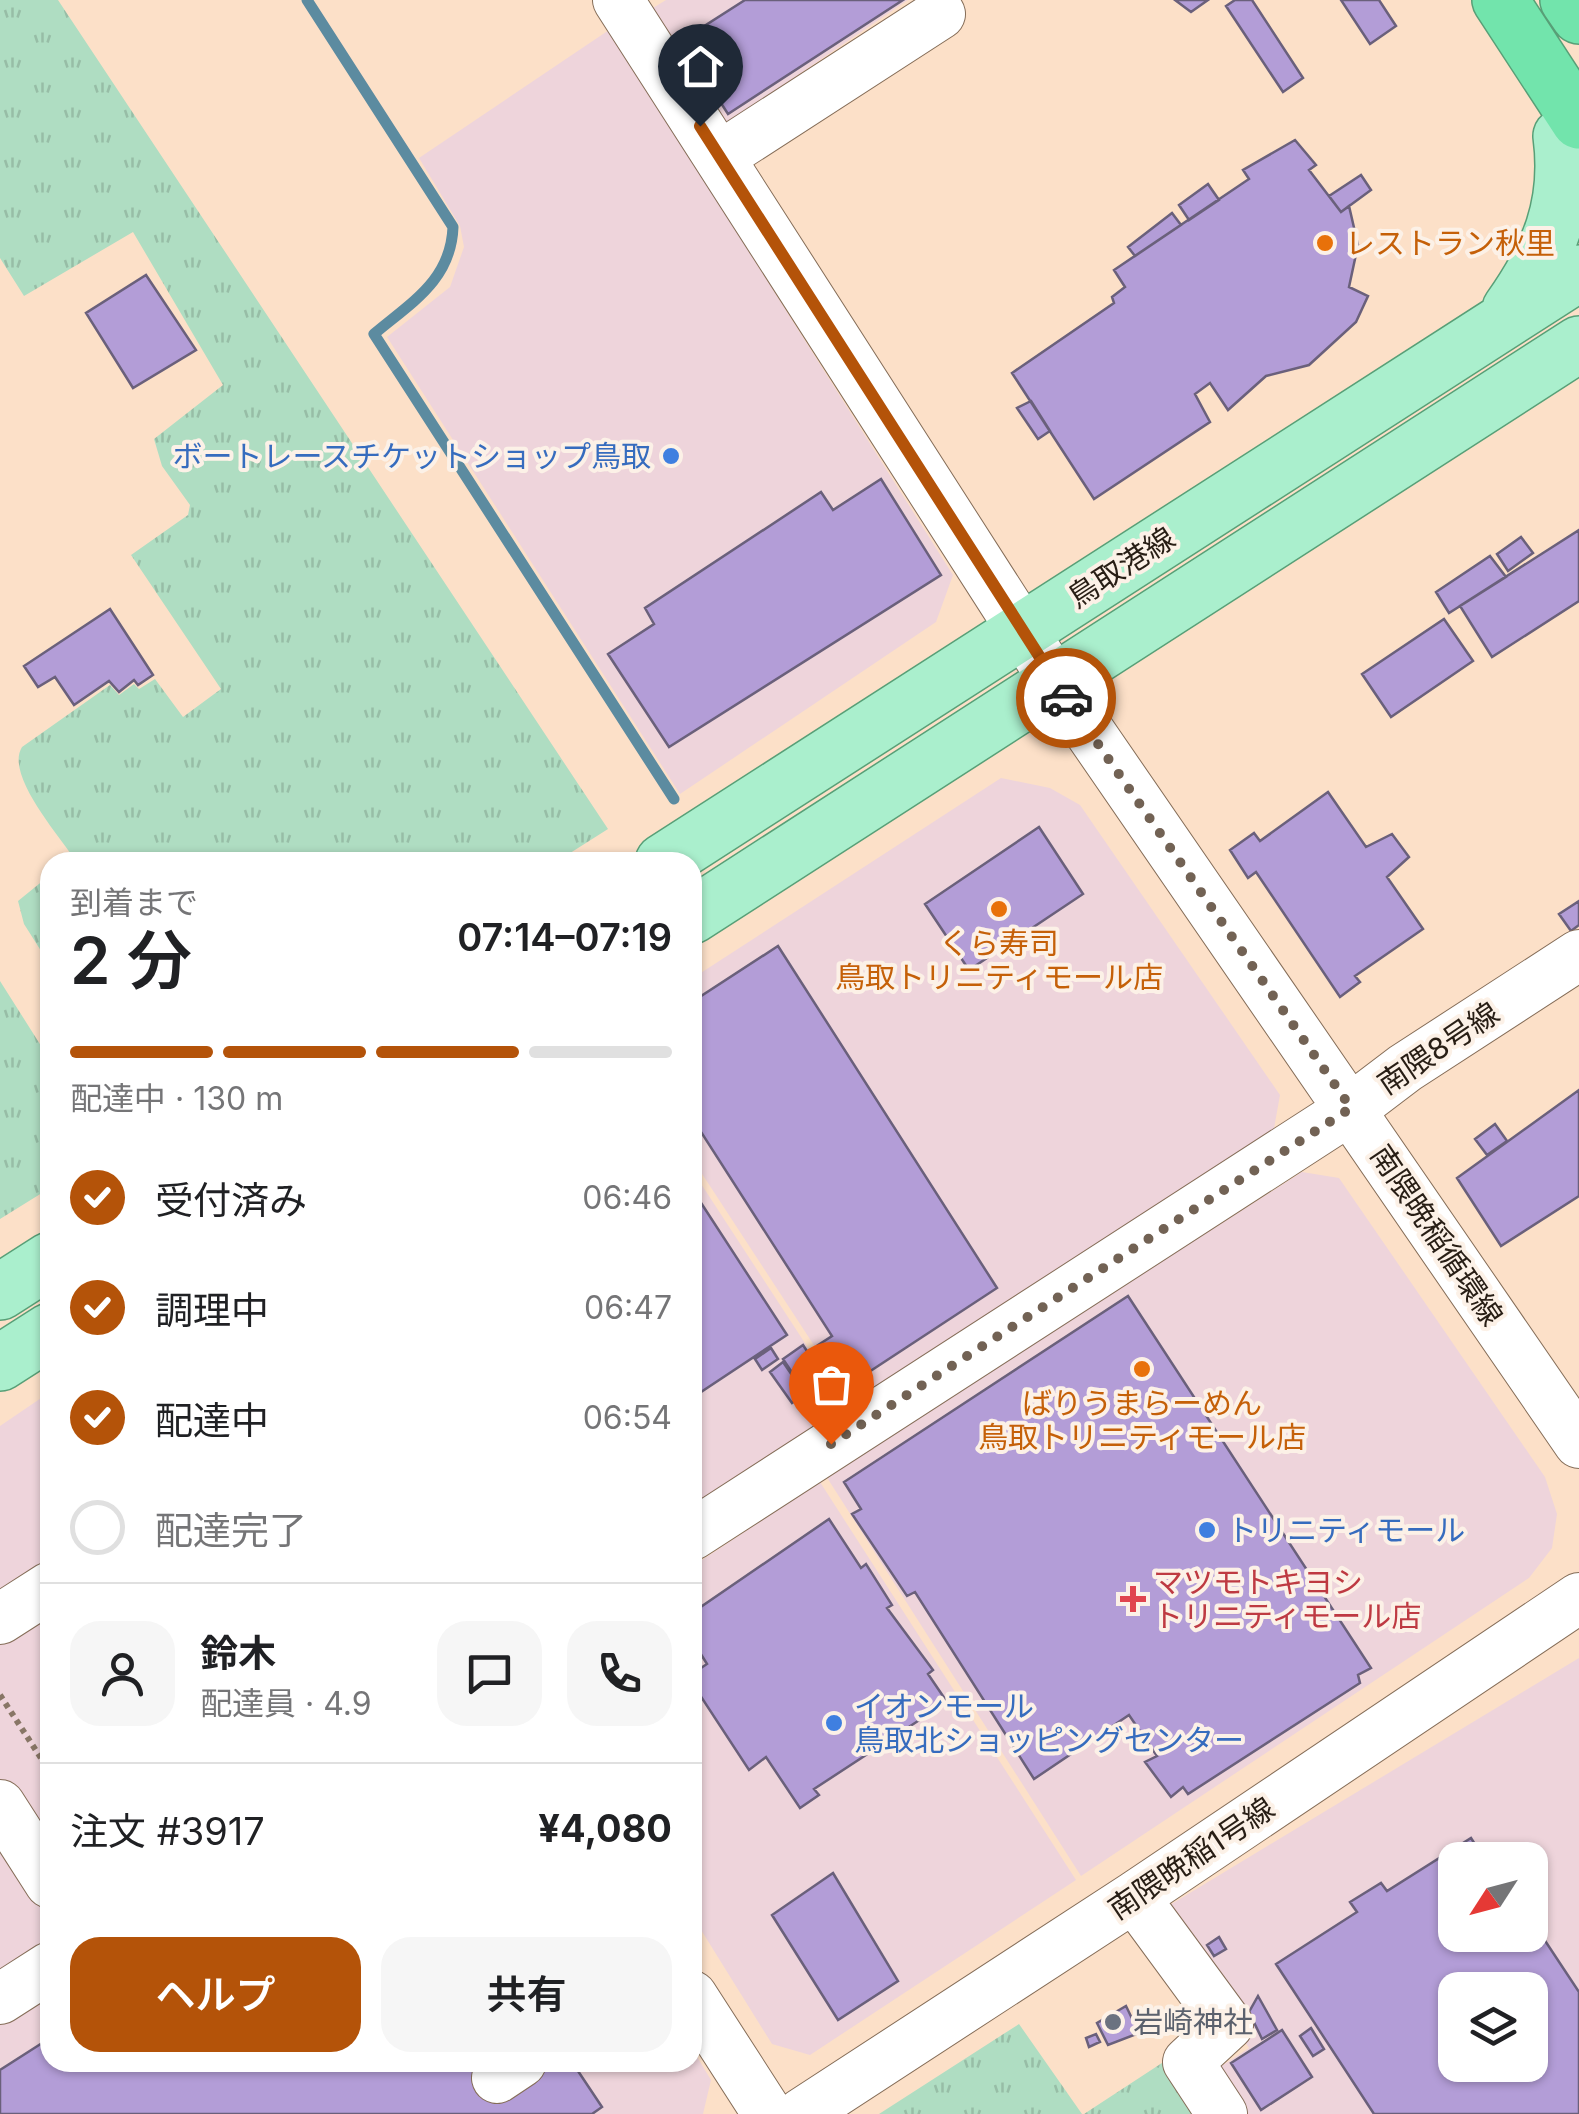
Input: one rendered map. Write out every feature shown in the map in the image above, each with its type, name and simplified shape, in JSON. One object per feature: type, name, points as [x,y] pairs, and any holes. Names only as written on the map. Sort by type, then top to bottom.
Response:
[{"type":"highway","points":[[1500,0],[1543,67],[1570,128]]},
{"type":"highway","points":[[1568,0],[1579,16]]},
{"type":"main road","points":[[1499,324],[1545,256],[1559,218],[1570,128]]},
{"type":"main road","name":"鳥取港線","points":[[679,852],[1579,273]]},
{"type":"main road","name":"鳥取港線","points":[[702,910],[1056,682],[1555,370],[1579,344]]},
{"type":"main road","points":[[0,1292],[40,1266]]},
{"type":"main road","points":[[0,1363],[40,1337]]},
{"type":"street","name":"南隈晩稲循環線","points":[[622,1],[1022,631],[1579,1443]]},
{"type":"street","points":[[719,156],[940,14]]},
{"type":"street","name":"南隈8号線","points":[[702,1529],[1351,1108],[1405,1068],[1579,955]]},
{"type":"street","points":[[0,1619],[40,1593]]},
{"type":"street","name":"南隈晩稲1号線","points":[[800,2114],[1134,1897],[1579,1598]]},
{"type":"street","points":[[0,1805],[40,1867]]},
{"type":"street","points":[[1134,1897],[1228,2025],[1188,2062],[1222,2114]]},
{"type":"street","points":[[0,1999],[40,1973]]},
{"type":"street","points":[[702,2012],[768,2114]]},
{"type":"path","points":[[0,1694],[40,1756]]},
{"type":"shaded area","points":[[666,0],[908,0],[720,128],[648,11]]},
{"type":"shaded area","name":"ボートレースチケットショップ鳥取","points":[[609,30],[953,575],[936,622],[680,794],[387,337],[450,287],[464,247],[460,226],[419,158]]},
{"type":"shaded area","points":[[1001,778],[1050,788],[1080,805],[1280,1095],[1273,1134],[851,1402],[702,1174],[702,972]]},
{"type":"shaded area","name":"トリニティモール","points":[[1302,1172],[1339,1178],[1545,1477],[1557,1514],[1552,1548],[1529,1578],[1081,1876],[826,1476]]},
{"type":"shaded area","points":[[702,1185],[846,1406],[702,1502]]},
{"type":"shaded area","points":[[40,1399],[40,2072],[702,2072],[702,2065],[711,2080],[703,2114],[0,2114],[0,1426]]},
{"type":"shaded area","name":"イオンモール 鳥取北ショッピングセンター","points":[[820,1482],[1076,1880],[810,2055],[772,2044],[702,1931],[702,1560]]},
{"type":"shaded area","points":[[1579,1658],[1579,2114],[1225,2114],[1202,2079],[1249,2048],[1160,1911]]},
{"type":"green space","points":[[0,0],[58,0],[608,829],[572,852],[69,852],[26,787],[19,758],[22,747],[110,685],[119,695],[134,684],[139,689],[155,679],[183,717],[221,689],[131,555],[188,515],[190,505],[162,466],[154,439],[223,385],[133,232],[24,296],[0,258]]},
{"type":"green space","points":[[40,883],[40,949],[24,924],[18,901]]},
{"type":"green space","points":[[0,981],[40,1044],[40,1194],[0,1219]]},
{"type":"green space","points":[[1019,2024],[1082,2114],[879,2114]]},
{"type":"green space","points":[[1165,2061],[1198,2114],[1084,2114]]},
{"type":"building","points":[[745,0],[903,0],[728,114],[681,41]]},
{"type":"building","points":[[1175,0],[1208,0],[1191,12]]},
{"type":"building","points":[[1235,0],[1252,0],[1303,78],[1283,92],[1226,6]]},
{"type":"building","points":[[1341,0],[1379,0],[1396,26],[1370,44]]},
{"type":"building","points":[[1295,140],[1316,165],[1309,170],[1341,212],[1349,206],[1358,245],[1349,287],[1368,296],[1356,322],[1309,365],[1266,376],[1228,410],[1210,383],[1195,394],[1210,422],[1094,499],[1012,373],[1114,303],[1112,297],[1125,287],[1114,270],[1249,179],[1243,170]]},
{"type":"building","points":[[1361,175],[1371,190],[1341,212],[1329,196]]},
{"type":"building","points":[[1208,184],[1219,200],[1189,220],[1179,205]]},
{"type":"building","points":[[1172,213],[1181,225],[1135,256],[1128,247]]},
{"type":"building","points":[[146,275],[196,350],[133,388],[86,313]]},
{"type":"building","points":[[1031,401],[1050,431],[1038,439],[1017,408]]},
{"type":"building","points":[[881,479],[941,575],[669,747],[608,654],[654,624],[645,608],[821,492],[833,510]]},
{"type":"building","points":[[1579,530],[1579,601],[1492,657],[1460,606]]},
{"type":"building","points":[[1521,537],[1533,553],[1508,571],[1497,554]]},
{"type":"building","points":[[1490,556],[1506,577],[1449,613],[1436,592]]},
{"type":"building","points":[[110,609],[153,675],[138,685],[134,680],[119,692],[109,681],[74,705],[55,677],[38,687],[24,666]]},
{"type":"building","points":[[1444,619],[1473,661],[1391,717],[1362,674]]},
{"type":"building","points":[[1328,792],[1366,847],[1392,834],[1409,857],[1387,877],[1423,929],[1355,976],[1360,982],[1340,997],[1256,872],[1248,878],[1230,850],[1254,833],[1260,841]]},
{"type":"building","points":[[1039,827],[1083,894],[969,970],[925,904]]},
{"type":"building","points":[[1579,901],[1579,925],[1571,931],[1559,914]]},
{"type":"building","points":[[778,946],[997,1288],[846,1387],[818,1345],[832,1336],[702,1134],[702,995]]},
{"type":"building","points":[[1579,1090],[1579,1196],[1501,1246],[1457,1178]]},
{"type":"building","points":[[1495,1124],[1507,1141],[1487,1155],[1475,1139]]},
{"type":"building","points":[[702,1204],[787,1335],[702,1391]]},
{"type":"building","points":[[1128,1296],[1371,1668],[1358,1675],[1360,1683],[1188,1794],[1183,1787],[1171,1797],[1145,1762],[1157,1756],[1129,1715],[1034,1779],[915,1592],[907,1596],[852,1514],[861,1509],[844,1482]]},
{"type":"building","points":[[803,1345],[827,1382],[807,1395],[783,1359]]},
{"type":"building","points":[[771,1348],[778,1359],[762,1370],[755,1359]]},
{"type":"building","points":[[783,1362],[805,1394],[792,1403],[770,1372]]},
{"type":"building","points":[[831,1388],[837,1399],[822,1409],[814,1399]]},
{"type":"building","points":[[829,1519],[861,1568],[866,1564],[892,1605],[887,1608],[933,1670],[928,1674],[947,1702],[814,1789],[819,1795],[800,1808],[766,1757],[749,1770],[702,1698],[702,1667],[707,1664],[702,1656],[702,1606]]},
{"type":"building","points":[[1438,1859],[1438,1952],[1548,1952],[1548,1945],[1579,1992],[1579,2114],[1374,2114],[1276,1964],[1357,1912],[1350,1902],[1381,1883],[1387,1891]]},
{"type":"building","points":[[833,1873],[898,1981],[838,2020],[772,1915]]},
{"type":"building","points":[[1219,1937],[1226,1949],[1214,1956],[1207,1945]]},
{"type":"building","points":[[1258,1996],[1277,2030],[1262,2039],[1249,2012]]},
{"type":"building","points":[[1126,2006],[1139,2033],[1108,2045],[1097,2023]]},
{"type":"building","points":[[1311,2028],[1324,2049],[1313,2056],[1300,2036]]},
{"type":"building","points":[[1282,2030],[1312,2077],[1261,2110],[1231,2063]]},
{"type":"building","points":[[1096,2034],[1100,2042],[1089,2047],[1086,2038]]},
{"type":"building","points":[[40,2044],[40,2072],[579,2072],[602,2107],[592,2114],[0,2114],[0,2070]]},
{"type":"waterway","points":[[307,0],[453,227],[451,246],[437,276],[374,334],[674,799]]},
{"type":"way so far","points":[[831,1444],[1351,1108],[1066,698]]},
{"type":"place","name":"レストラン秋里","points":[[1325,243]]},
{"type":"place","name":"ボートレースチケットショップ鳥取","points":[[671,456]]},
{"type":"place","name":"くら寿司 鳥取トリニティモール店","points":[[999,909]]},
{"type":"place","name":"ばりうまらーめん 鳥取トリニティモール店","points":[[1142,1369]]},
{"type":"place","name":"トリニティモール","points":[[1207,1530]]},
{"type":"place","name":"マツモトキヨシ トリニティモール店","points":[[1133,1599]]},
{"type":"place","name":"イオンモール 鳥取北ショッピングセンター","points":[[834,1723]]},
{"type":"place","name":"岩崎神社","points":[[1113,2022]]},
{"type":"route","points":[[700,126],[1066,698]]}]
